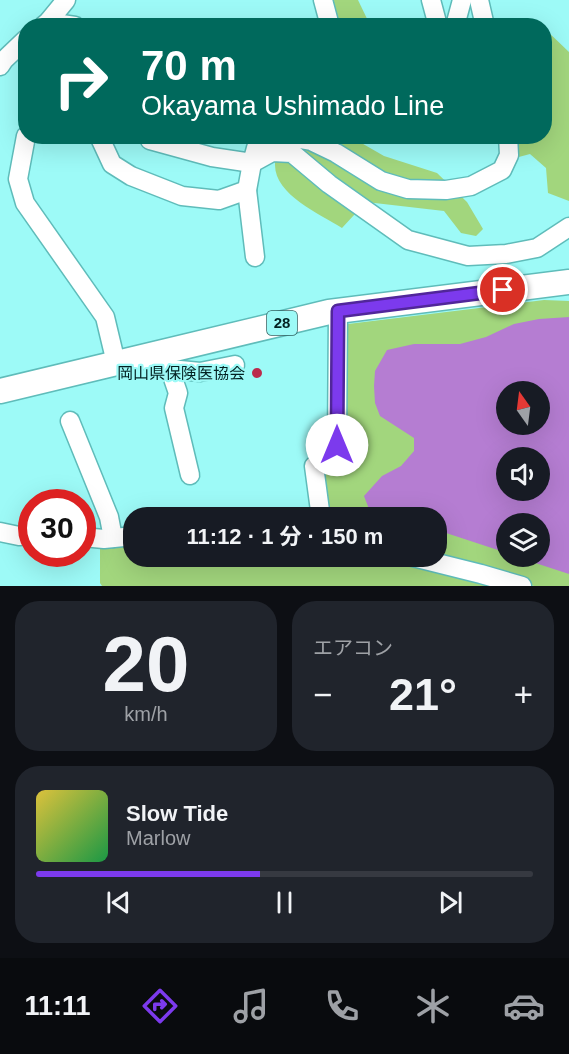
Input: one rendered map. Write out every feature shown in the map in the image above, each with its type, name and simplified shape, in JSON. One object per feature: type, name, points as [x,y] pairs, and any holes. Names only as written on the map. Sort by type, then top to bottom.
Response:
[{"type":"main road","name":"28","points":[[0,391],[116,363],[167,360],[338,311],[569,282]]},
{"type":"street","points":[[51,18],[66,0]]},
{"type":"street","points":[[323,0],[328,18]]},
{"type":"street","points":[[431,0],[436,18]]},
{"type":"street","points":[[457,18],[462,0]]},
{"type":"street","points":[[479,0],[483,18]]},
{"type":"street","points":[[0,66],[18,47]]},
{"type":"street","points":[[24,144],[18,178],[25,203],[105,317],[116,363]]},
{"type":"street","points":[[103,144],[112,164],[131,176],[182,196],[219,200],[247,190]]},
{"type":"street","points":[[165,144],[212,157],[252,163],[273,152],[291,153],[329,184],[408,240],[468,256],[506,254],[537,248],[569,227]]},
{"type":"street","points":[[255,257],[247,190],[256,148],[262,144]]},
{"type":"street","points":[[317,144],[381,181],[408,189],[446,190],[471,186],[502,170],[509,155],[508,144]]},
{"type":"street","points":[[320,507],[314,466],[337,445],[338,311]]},
{"type":"street","points":[[167,360],[200,372],[235,365]]},
{"type":"street","points":[[167,360],[178,393],[174,408],[190,475]]},
{"type":"street","points":[[70,421],[109,517],[113,538]]},
{"type":"street","points":[[0,532],[18,536]]},
{"type":"street","points":[[96,539],[123,537]]},
{"type":"street","points":[[447,566],[522,586]]},
{"type":"green space","points":[[332,0],[358,0],[367,18],[336,18]]},
{"type":"green space","points":[[552,36],[569,52],[569,201],[548,193],[546,168],[530,154],[515,158],[515,144],[552,144]]},
{"type":"green space","points":[[278,144],[363,144],[384,156],[437,173],[467,202],[483,229],[476,236],[461,233],[444,211],[366,202],[342,228],[311,210],[282,186],[277,176],[275,158]]},
{"type":"green space","points":[[544,300],[569,301],[569,586],[534,586],[447,562],[447,507],[323,507],[322,494],[327,469],[347,447],[343,341],[348,324]]},
{"type":"green space","points":[[123,543],[123,567],[429,567],[503,586],[102,586],[100,583],[100,544]]},
{"type":"shaded area","points":[[569,317],[569,574],[548,567],[550,567],[550,513],[496,513],[496,549],[447,533],[447,507],[368,507],[364,496],[382,476],[401,466],[414,451],[414,438],[380,416],[375,403],[375,371],[387,350],[414,344],[460,344],[486,337],[514,324],[539,319]]},
{"type":"place","name":"岡山県保険医協会","points":[[257,373]]},
{"type":"route","points":[[337,445],[338,311],[503,290]]}]
